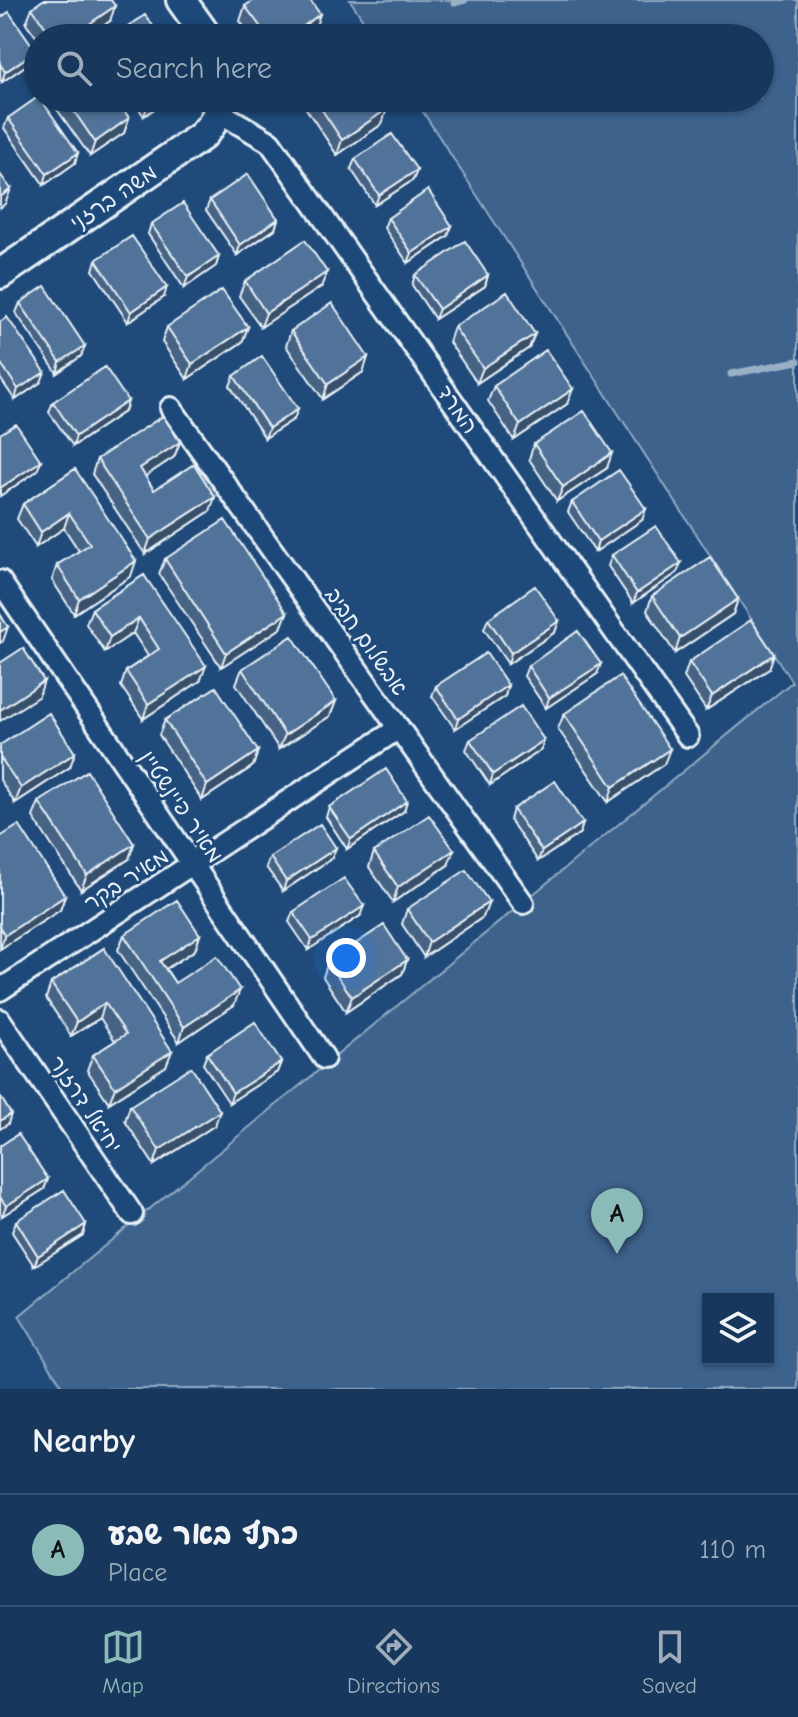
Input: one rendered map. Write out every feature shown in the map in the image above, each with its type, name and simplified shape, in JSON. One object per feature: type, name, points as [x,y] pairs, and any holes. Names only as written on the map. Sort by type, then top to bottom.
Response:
[{"type":"street","points":[[181,0],[198,24]]},
{"type":"street","name":"משה ברזני","points":[[0,274],[202,136],[213,124],[217,112]]},
{"type":"street","name":"המרד","points":[[229,112],[270,142],[688,736]]},
{"type":"street","name":"אבשלום חביב","points":[[171,408],[523,903]]},
{"type":"street","name":"מאיר פיינשטיין","points":[[0,581],[324,1058]]},
{"type":"street","name":"מאיר בקר","points":[[0,990],[399,728]]},
{"type":"street","name":"יחיאל דרזנר","points":[[0,1020],[132,1214]]},
{"type":"shaded area","points":[[350,0],[798,0],[798,1389],[64,1389],[19,1316],[792,682],[423,112],[774,112],[774,24],[366,24]]},
{"type":"building","points":[[43,0],[111,0],[115,6],[89,24],[43,24],[32,8]]},
{"type":"building","points":[[254,0],[310,0],[320,14],[306,24],[258,24],[245,6]]},
{"type":"building","points":[[9,12],[24,34],[24,59],[5,72],[0,64],[0,18]]},
{"type":"building","points":[[145,15],[152,24],[132,24]]},
{"type":"building","points":[[24,107],[24,112],[50,112],[78,153],[47,174],[8,118]]},
{"type":"building","points":[[75,112],[125,112],[129,118],[95,142]]},
{"type":"building","points":[[323,112],[383,112],[342,140]]},
{"type":"building","points":[[392,134],[417,170],[379,195],[355,159]]},
{"type":"building","points":[[0,174],[11,189],[0,197]]},
{"type":"building","points":[[248,174],[278,219],[240,245],[210,200]]},
{"type":"building","points":[[428,190],[452,226],[412,253],[388,218]]},
{"type":"building","points":[[183,203],[219,256],[188,277],[151,224]]},
{"type":"building","points":[[132,236],[167,287],[131,312],[96,260]]},
{"type":"building","points":[[305,240],[327,272],[266,313],[245,281]]},
{"type":"building","points":[[465,241],[488,275],[439,309],[415,275]]},
{"type":"building","points":[[45,286],[85,346],[60,362],[20,303]]},
{"type":"building","points":[[222,290],[248,327],[192,364],[167,327]]},
{"type":"building","points":[[507,292],[535,334],[483,368],[454,327]]},
{"type":"building","points":[[332,303],[368,357],[328,384],[291,331]]},
{"type":"building","points":[[7,317],[45,372],[18,389],[0,362],[0,322]]},
{"type":"building","points":[[546,350],[573,389],[520,425],[494,386]]},
{"type":"building","points":[[262,356],[298,409],[269,428],[234,376]]},
{"type":"building","points":[[105,367],[128,401],[76,436],[53,402]]},
{"type":"building","points":[[584,411],[612,453],[563,487],[534,444]]},
{"type":"building","points":[[163,416],[180,442],[140,468],[154,490],[194,464],[215,497],[150,539],[97,459]]},
{"type":"building","points":[[16,424],[41,461],[0,488],[0,434]]},
{"type":"building","points":[[75,469],[136,561],[79,599],[57,565],[90,544],[69,513],[41,532],[23,504]]},
{"type":"building","points":[[619,470],[646,509],[598,541],[572,502]]},
{"type":"building","points":[[225,520],[287,613],[226,653],[165,559]]},
{"type":"building","points":[[656,526],[681,563],[637,593],[612,555]]},
{"type":"building","points":[[710,557],[738,599],[680,638],[652,596]]},
{"type":"building","points":[[144,575],[206,666],[148,704],[126,671],[159,649],[139,618],[110,637],[92,609]]},
{"type":"building","points":[[535,586],[559,621],[511,653],[488,619]]},
{"type":"building","points":[[0,614],[8,627],[0,632]]},
{"type":"building","points":[[751,620],[774,654],[712,696],[689,662]]},
{"type":"building","points":[[578,631],[601,664],[549,698],[528,666]]},
{"type":"building","points":[[292,636],[336,701],[285,735],[242,669]]},
{"type":"building","points":[[23,648],[44,681],[0,710],[0,663]]},
{"type":"building","points":[[486,653],[508,685],[458,719],[436,686]]},
{"type":"building","points":[[620,676],[670,749],[613,787],[564,714]]},
{"type":"building","points":[[216,687],[258,751],[207,785],[165,720]]},
{"type":"building","points":[[521,706],[544,740],[493,774],[470,740]]},
{"type":"building","points":[[49,713],[75,753],[21,788],[0,757],[0,745]]},
{"type":"building","points":[[386,769],[407,801],[351,839],[329,807]]},
{"type":"building","points":[[87,771],[134,844],[87,875],[39,802]]},
{"type":"building","points":[[555,781],[583,823],[542,851],[513,809]]},
{"type":"building","points":[[429,815],[454,850],[398,887],[374,852]]},
{"type":"building","points":[[320,824],[336,848],[286,881],[270,857]]},
{"type":"building","points":[[19,825],[65,896],[5,935],[0,927],[0,837]]},
{"type":"building","points":[[466,870],[489,902],[429,942],[407,909]]},
{"type":"building","points":[[344,878],[364,906],[312,940],[293,912]]},
{"type":"building","points":[[177,900],[200,935],[160,961],[175,983],[217,956],[240,990],[184,1027],[124,935]]},
{"type":"building","points":[[384,925],[407,960],[352,997],[328,962]]},
{"type":"building","points":[[104,948],[172,1051],[115,1088],[93,1055],[126,1034],[105,1003],[77,1022],[51,983]]},
{"type":"building","points":[[255,1022],[281,1062],[233,1093],[207,1054]]},
{"type":"building","points":[[191,1067],[220,1111],[159,1150],[130,1106]]},
{"type":"building","points":[[0,1096],[11,1114],[0,1121]]},
{"type":"building","points":[[18,1134],[48,1179],[6,1206],[0,1197],[0,1146]]},
{"type":"building","points":[[64,1190],[86,1224],[38,1256],[16,1221]]},
{"type":"waterway","points":[[454,3],[465,0]]},
{"type":"waterway","points":[[731,374],[798,361]]},
{"type":"place","name":"כתף באר שבע","points":[[617,1254]]}]
